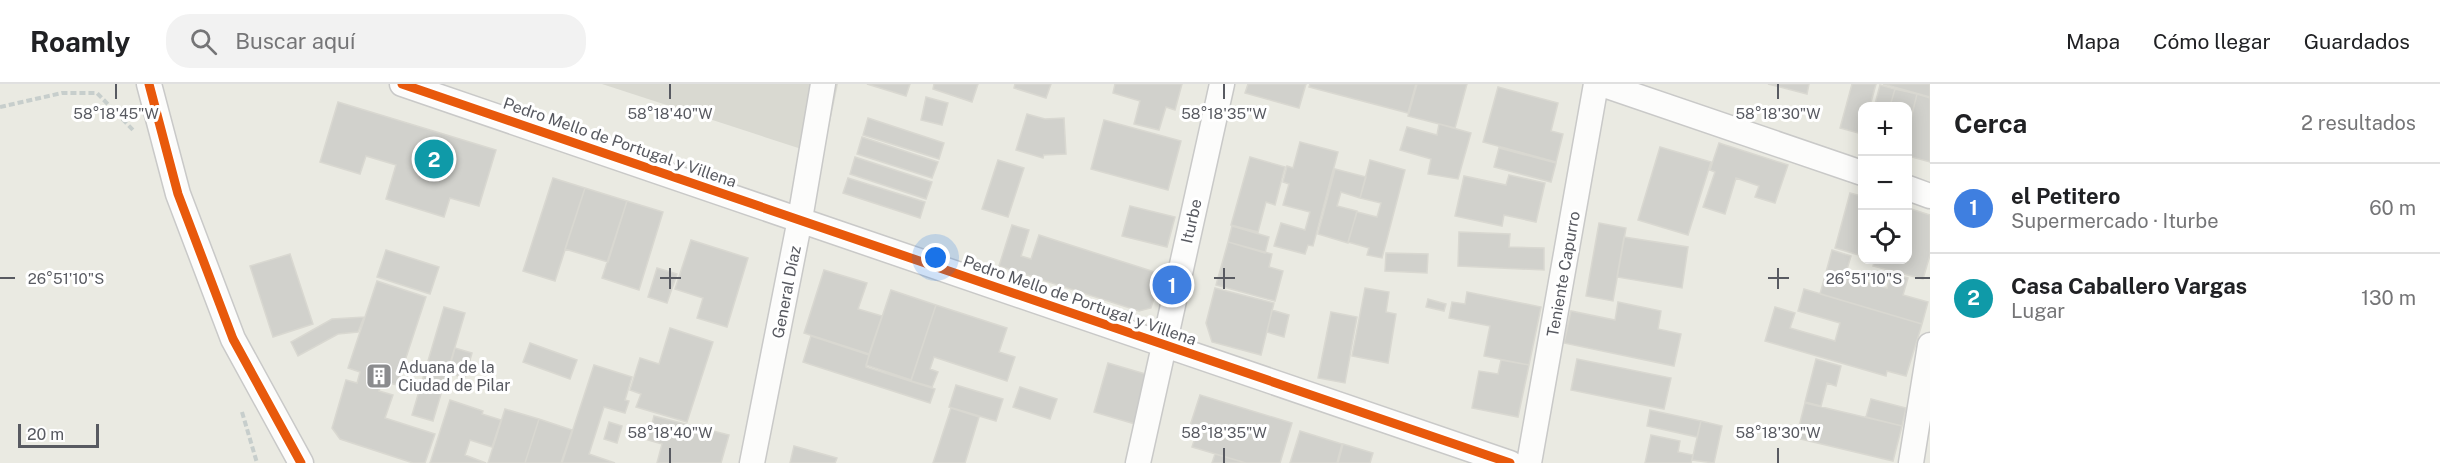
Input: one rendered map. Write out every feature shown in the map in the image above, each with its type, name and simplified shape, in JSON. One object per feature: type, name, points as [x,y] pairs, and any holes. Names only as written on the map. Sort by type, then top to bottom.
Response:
[{"type":"street","points":[[149,84],[178,194],[233,339],[301,463]]},
{"type":"street","name":"Pedro Mello de Portugal y Villena","points":[[402,84],[1510,463]]},
{"type":"street","name":"General Díaz","points":[[752,463],[800,219],[823,84]]},
{"type":"street","name":"Iturbe","points":[[1138,463],[1162,344],[1221,84]]},
{"type":"street","name":"Teniente Capurro","points":[[1530,463],[1596,84]]},
{"type":"street","points":[[1601,84],[1858,171]]},
{"type":"street","points":[[1912,189],[1930,196]]},
{"type":"street","points":[[1911,463],[1930,345]]},
{"type":"path","points":[[0,107],[62,93],[97,93],[133,129],[138,138]]},
{"type":"path","points":[[241,408],[257,463]]},
{"type":"shaded area","points":[[602,84],[838,84],[823,156]]},
{"type":"building","points":[[867,84],[910,84],[906,96]]},
{"type":"building","points":[[934,84],[978,84],[972,102],[933,89]]},
{"type":"building","points":[[1015,84],[1051,84],[1046,98],[1014,88]]},
{"type":"building","points":[[1115,84],[1182,84],[1175,110],[1166,107],[1159,130],[1134,124],[1140,101],[1113,93]]},
{"type":"building","points":[[1248,84],[1306,84],[1299,108],[1245,93]]},
{"type":"building","points":[[1310,84],[1416,84],[1408,113],[1309,87]]},
{"type":"building","points":[[1417,84],[1467,84],[1455,128],[1408,116]]},
{"type":"building","points":[[1768,84],[1809,84],[1807,94]]},
{"type":"building","points":[[1852,84],[1876,84],[1871,102],[1858,102],[1858,133],[1840,128]]},
{"type":"building","points":[[1883,84],[1930,84],[1930,97]]},
{"type":"building","points":[[1880,85],[1895,89],[1891,102],[1876,102]]},
{"type":"building","points":[[1498,87],[1558,103],[1551,131],[1563,134],[1556,162],[1483,142]]},
{"type":"building","points":[[1895,89],[1917,94],[1912,115],[1912,102],[1891,102]]},
{"type":"building","points":[[1917,94],[1930,98],[1930,162],[1912,157],[1912,115]]},
{"type":"building","points":[[926,97],[948,103],[942,125],[921,120]]},
{"type":"building","points":[[338,102],[496,150],[479,206],[450,198],[444,217],[386,199],[396,165],[366,156],[360,174],[320,162]]},
{"type":"building","points":[[1027,114],[1045,119],[1064,118],[1066,154],[1044,154],[1043,158],[1016,150]]},
{"type":"building","points":[[868,118],[944,143],[939,159],[863,135]]},
{"type":"building","points":[[1104,120],[1181,141],[1168,190],[1091,169]]},
{"type":"building","points":[[1439,124],[1471,133],[1458,179],[1428,174],[1431,159],[1400,150],[1407,127],[1437,135]]},
{"type":"building","points":[[862,137],[938,162],[932,178],[857,154]]},
{"type":"building","points":[[1300,142],[1338,152],[1313,246],[1308,245],[1305,254],[1274,246],[1281,223],[1305,230],[1310,212],[1283,205],[1289,184],[1283,182],[1287,166],[1293,168]]},
{"type":"building","points":[[1719,143],[1788,165],[1775,203],[1755,197],[1759,186],[1736,178],[1725,214],[1703,207],[1715,172],[1710,170]]},
{"type":"building","points":[[1660,147],[1711,162],[1688,235],[1638,220]]},
{"type":"building","points":[[1499,148],[1556,163],[1551,182],[1494,167]]},
{"type":"building","points":[[855,157],[932,182],[926,199],[850,174]]},
{"type":"building","points":[[1250,157],[1285,167],[1275,205],[1266,202],[1258,232],[1231,225]]},
{"type":"building","points":[[998,160],[1024,168],[1008,217],[982,209]]},
{"type":"building","points":[[1370,160],[1405,170],[1382,258],[1367,255],[1369,248],[1348,242],[1357,212],[1377,217],[1381,203],[1360,198]]},
{"type":"building","points":[[1335,169],[1366,177],[1360,198],[1341,192],[1337,206],[1357,211],[1348,243],[1318,234]]},
{"type":"building","points":[[1509,175],[1545,183],[1536,222],[1504,215],[1502,226],[1455,216],[1464,176],[1506,185]]},
{"type":"building","points":[[553,178],[585,188],[555,281],[523,271]]},
{"type":"building","points":[[848,178],[925,202],[920,218],[843,193]]},
{"type":"building","points":[[585,188],[627,201],[608,262],[565,249]]},
{"type":"building","points":[[1850,193],[1858,195],[1858,255],[1835,248]]},
{"type":"building","points":[[627,201],[663,212],[639,290],[602,278]]},
{"type":"building","points":[[1130,206],[1175,217],[1167,247],[1122,236]]},
{"type":"building","points":[[1912,209],[1930,215],[1930,255],[1923,279],[1873,266],[1874,264],[1912,264]]},
{"type":"building","points":[[1599,223],[1626,228],[1613,301],[1586,296]]},
{"type":"building","points":[[1012,225],[1029,230],[1021,256],[1031,259],[1039,235],[1161,274],[1151,308],[1139,311],[999,266]]},
{"type":"building","points":[[1232,226],[1269,237],[1265,253],[1228,242]]},
{"type":"building","points":[[1459,232],[1510,234],[1509,247],[1544,248],[1544,270],[1458,266]]},
{"type":"building","points":[[1624,237],[1688,247],[1682,288],[1617,277]]},
{"type":"building","points":[[691,240],[748,258],[727,327],[697,318],[703,298],[675,289]]},
{"type":"building","points":[[1228,242],[1272,254],[1269,267],[1283,271],[1275,301],[1216,285]]},
{"type":"building","points":[[386,250],[439,267],[430,294],[377,277]]},
{"type":"building","points":[[1832,250],[1851,256],[1845,276],[1887,288],[1891,273],[1908,278],[1903,295],[1928,302],[1922,324],[1820,294]]},
{"type":"building","points":[[1386,253],[1428,254],[1427,273],[1385,271]]},
{"type":"building","points":[[290,254],[313,324],[273,337],[250,266]]},
{"type":"building","points":[[657,268],[677,274],[667,303],[648,297]]},
{"type":"building","points":[[824,270],[867,283],[858,309],[882,316],[869,354],[804,333]]},
{"type":"building","name":"Aduana de la Ciudad de Pilar","points":[[377,281],[426,297],[397,385],[382,381],[379,391],[393,395],[385,418],[435,434],[425,463],[413,463],[340,439],[332,428],[346,380],[357,383],[360,372],[348,368]]},
{"type":"building","points":[[1215,288],[1274,303],[1261,355],[1212,342],[1206,323]]},
{"type":"building","points":[[1365,288],[1389,292],[1386,312],[1396,314],[1388,363],[1352,356]]},
{"type":"building","points":[[1804,289],[1922,324],[1906,376],[1887,371],[1886,376],[1765,341],[1775,307],[1795,313],[1790,328],[1835,341],[1840,323],[1798,311]]},
{"type":"building","points":[[891,290],[936,305],[911,380],[866,365]]},
{"type":"building","points":[[1467,292],[1541,307],[1529,365],[1484,356],[1490,326],[1449,318],[1452,302],[1465,304]]},
{"type":"building","points":[[1428,299],[1446,304],[1444,311],[1426,307]]},
{"type":"building","points":[[1618,302],[1661,311],[1658,329],[1681,334],[1674,366],[1564,343],[1571,311],[1615,320]]},
{"type":"building","points":[[936,305],[1007,328],[999,352],[1015,357],[1007,381],[934,357],[930,369],[938,372],[932,387],[911,381]]},
{"type":"building","points":[[444,307],[465,313],[433,421],[412,415]]},
{"type":"building","points":[[1272,310],[1289,315],[1284,337],[1267,332]]},
{"type":"building","points":[[1331,312],[1357,317],[1345,383],[1318,378]]},
{"type":"building","points":[[364,317],[358,332],[338,334],[298,356],[291,342],[332,319]]},
{"type":"building","points":[[670,328],[713,342],[687,422],[636,407],[641,394],[630,390],[640,358],[659,364]]},
{"type":"building","points":[[811,336],[869,355],[866,367],[935,389],[930,403],[803,362]]},
{"type":"building","points":[[530,343],[577,360],[570,379],[523,362]]},
{"type":"building","points":[[455,348],[472,353],[465,378],[448,373]]},
{"type":"building","points":[[1577,359],[1671,378],[1664,409],[1571,390]]},
{"type":"building","points":[[1816,359],[1841,366],[1836,386],[1827,383],[1821,406],[1805,402]]},
{"type":"building","points":[[1501,360],[1529,365],[1518,417],[1472,408],[1479,371],[1498,374]]},
{"type":"building","points":[[1108,363],[1149,375],[1135,424],[1094,412]]},
{"type":"building","points":[[594,365],[632,377],[625,400],[629,401],[625,413],[604,407],[589,454],[615,463],[562,463]]},
{"type":"building","points":[[956,385],[1003,399],[996,421],[949,407]]},
{"type":"building","points":[[1020,387],[1057,399],[1050,419],[1013,407]]},
{"type":"building","points":[[1200,395],[1292,423],[1280,463],[1246,463],[1192,447],[1195,438],[1187,435]]},
{"type":"building","points":[[1871,399],[1906,408],[1902,426],[1866,417]]},
{"type":"building","points":[[450,400],[483,411],[482,414],[501,420],[492,447],[470,440],[465,455],[486,463],[430,463]]},
{"type":"building","points":[[1805,403],[1902,426],[1893,461],[1796,438]]},
{"type":"building","points":[[951,408],[979,417],[965,463],[933,463]]},
{"type":"building","points":[[505,409],[539,419],[525,463],[488,463]]},
{"type":"building","points":[[1650,410],[1701,421],[1697,437],[1647,426]]},
{"type":"building","points":[[654,416],[729,435],[721,463],[657,463],[662,444],[648,440]]},
{"type":"building","points":[[539,419],[572,430],[561,463],[525,463]]},
{"type":"building","points":[[1701,421],[1722,426],[1714,463],[1692,460]]},
{"type":"building","points":[[609,422],[622,426],[617,443],[604,439]]},
{"type":"building","points":[[1300,431],[1342,444],[1337,463],[1290,463]]},
{"type":"building","points":[[1651,435],[1680,441],[1678,452],[1693,455],[1691,463],[1645,463]]},
{"type":"building","points":[[1343,444],[1373,453],[1370,463],[1338,463]]},
{"type":"building","points":[[794,446],[837,458],[835,463],[790,463]]},
{"type":"building","points":[[1215,454],[1246,463],[1212,463]]},
{"type":"cycle path","points":[[149,84],[178,194],[233,339],[301,463]]},
{"type":"cycle path","points":[[402,84],[1510,463]]},
{"type":"place","name":"Casa Caballero Vargas","points":[[434,159]]},
{"type":"place","name":"el Petitero","points":[[1172,285]]},
{"type":"place","name":"Aduana de la Ciudad de Pilar","points":[[379,376]]}]
